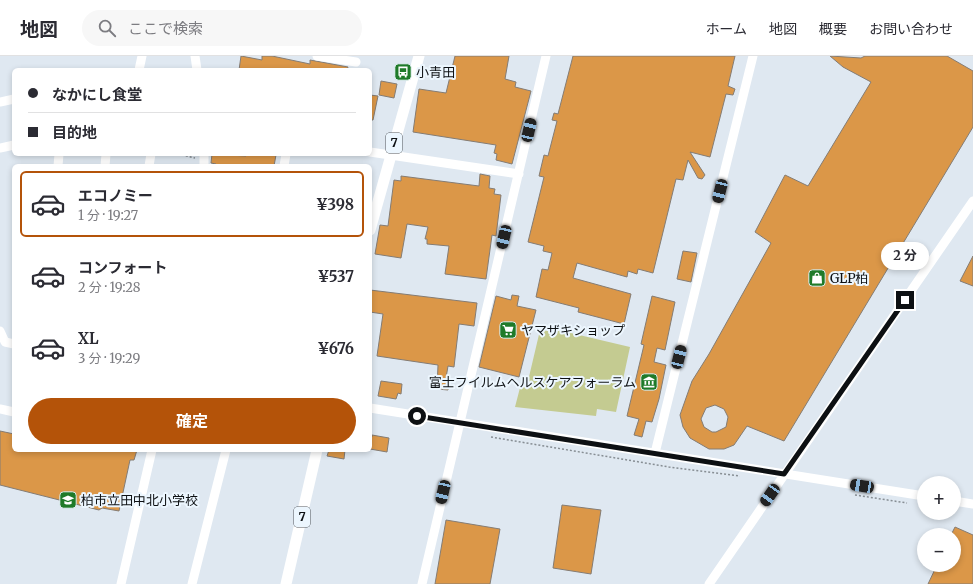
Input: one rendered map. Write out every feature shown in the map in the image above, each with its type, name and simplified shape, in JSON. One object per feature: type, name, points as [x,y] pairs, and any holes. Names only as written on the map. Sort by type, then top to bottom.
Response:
[{"type":"main road","name":"7","points":[[372,221],[419,56]]},
{"type":"main road","name":"7","points":[[286,584],[317,452]]},
{"type":"street","points":[[139,68],[142,56]]},
{"type":"street","points":[[194,56],[197,68]]},
{"type":"street","points":[[316,56],[356,63]]},
{"type":"street","points":[[422,584],[546,56]]},
{"type":"street","points":[[655,453],[753,56]]},
{"type":"street","points":[[0,102],[12,99]]},
{"type":"street","points":[[0,148],[12,145]]},
{"type":"street","points":[[372,152],[519,174]]},
{"type":"street","points":[[709,584],[784,474],[969,214],[973,201]]},
{"type":"street","points":[[0,331],[5,342],[12,344]]},
{"type":"street","points":[[372,408],[917,495]]},
{"type":"street","points":[[0,409],[12,412]]},
{"type":"street","points":[[121,584],[152,452]]},
{"type":"street","points":[[192,584],[225,452]]},
{"type":"street","points":[[961,502],[973,504]]},
{"type":"path","points":[[187,156],[204,160]]},
{"type":"path","points":[[486,436],[662,466],[747,477]]},
{"type":"green space","points":[[541,326],[630,347],[616,412],[597,409],[596,416],[515,407],[522,380],[528,381]]},
{"type":"building","points":[[241,56],[262,60],[262,56],[272,56],[310,64],[310,60],[348,67],[348,68],[239,68]]},
{"type":"building","points":[[455,56],[509,56],[505,79],[516,82],[515,87],[531,91],[512,164],[496,160],[497,154],[494,153],[496,145],[413,132],[419,89],[446,93]]},
{"type":"building","points":[[573,56],[735,56],[728,86],[735,89],[733,95],[726,94],[710,157],[690,152],[705,175],[702,179],[698,178],[688,160],[683,180],[676,179],[653,273],[638,269],[637,274],[628,271],[627,277],[577,263],[573,278],[631,294],[624,324],[578,312],[579,308],[536,297],[542,269],[548,270],[552,253],[543,251],[544,246],[528,242],[544,177],[539,176],[544,155],[548,156],[557,121],[552,120],[554,113],[558,114]]},
{"type":"building","name":"GLP柏","points":[[830,56],[861,58],[865,56],[947,56],[973,71],[973,127],[784,441],[747,426],[734,445],[724,449],[709,449],[690,438],[683,427],[680,415],[692,381],[709,354],[771,243],[755,232],[785,175],[808,186],[871,82],[843,67]],"holes":[[[715,405],[724,409],[728,417],[726,427],[716,432],[712,432],[704,427],[701,419],[706,408]]]},
{"type":"building","points":[[381,81],[397,84],[394,98],[379,95]]},
{"type":"building","points":[[372,95],[378,96],[372,120]]},
{"type":"building","points":[[212,156],[276,156],[274,164],[211,163]]},
{"type":"building","points":[[480,174],[490,176],[489,188],[495,189],[494,194],[501,195],[496,236],[492,235],[486,279],[445,274],[449,246],[427,244],[427,239],[425,239],[428,227],[407,224],[401,258],[375,254],[380,225],[388,226],[394,180],[401,181],[401,176],[479,186]]},
{"type":"building","points":[[683,251],[697,253],[691,282],[677,279]]},
{"type":"building","points":[[973,256],[973,286],[960,281]]},
{"type":"building","points":[[372,290],[477,303],[474,326],[459,324],[454,367],[448,366],[446,378],[450,379],[448,390],[437,389],[438,365],[377,356],[383,314],[372,312]]},
{"type":"building","points":[[512,295],[519,296],[517,306],[536,310],[519,377],[479,367],[496,296],[511,300]]},
{"type":"building","points":[[652,296],[675,302],[665,350],[657,348],[654,362],[666,365],[659,399],[652,422],[646,421],[642,437],[634,435],[639,419],[627,416],[644,345],[641,344]]},
{"type":"building","points":[[381,381],[402,384],[401,394],[398,393],[396,399],[378,396]]},
{"type":"building","points":[[0,431],[12,434],[12,452],[136,452],[134,460],[130,460],[119,511],[102,508],[99,510],[0,485]]},
{"type":"building","points":[[372,435],[389,438],[387,452],[372,449]]},
{"type":"building","points":[[328,452],[345,452],[344,459],[327,456]]},
{"type":"building","points":[[562,505],[601,510],[591,574],[553,568]]},
{"type":"building","points":[[446,520],[500,529],[490,584],[435,584]]},
{"type":"building","points":[[961,530],[973,535],[973,584],[928,584],[934,572],[961,572]]},
{"type":"place","name":"小青田","points":[[403,72]]},
{"type":"place","name":"GLP柏","points":[[817,278]]},
{"type":"place","name":"ヤマザキショップ","points":[[508,330]]},
{"type":"place","name":"富士フイルムヘルスケアフォーラム","points":[[649,382]]},
{"type":"place","name":"柏市立田中北小学校","points":[[68,500]]},
{"type":"route","points":[[417,416],[784,474],[905,300]]}]
